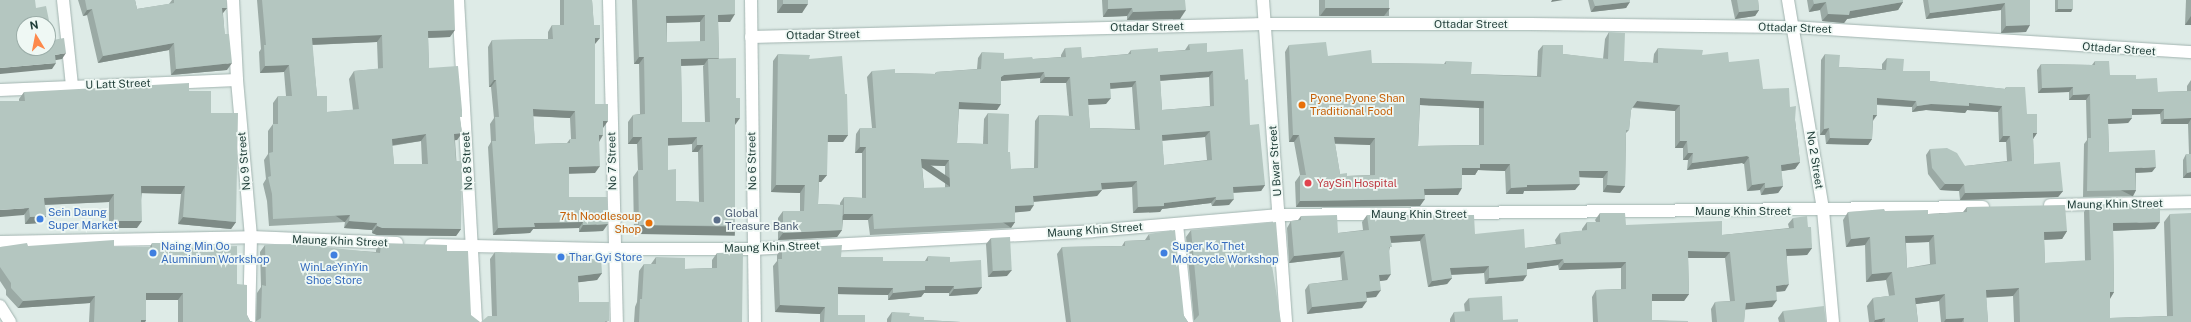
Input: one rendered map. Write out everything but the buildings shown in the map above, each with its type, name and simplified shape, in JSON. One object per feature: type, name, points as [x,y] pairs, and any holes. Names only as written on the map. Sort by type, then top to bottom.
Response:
[{"type":"street","points":[[63,0],[72,85]]},
{"type":"street","name":"No 9 Street","points":[[233,0],[237,80],[251,237],[249,322]]},
{"type":"street","name":"No 8 Street","points":[[458,0],[476,322]]},
{"type":"street","name":"No 7 Street","points":[[609,0],[613,250],[617,322]]},
{"type":"street","name":"No 6 Street","points":[[751,0],[755,322]]},
{"type":"street","name":"U Bwar Street","points":[[1263,0],[1286,322]]},
{"type":"street","name":"No 2 Street","points":[[1788,0],[1823,210],[1833,322]]},
{"type":"street","name":"Ottadar Street","points":[[751,37],[1265,24],[1793,27],[2191,52]]},
{"type":"street","name":"U Latt Street","points":[[0,90],[72,85],[237,80]]},
{"type":"street","name":"Maung Khin Street","points":[[2039,206],[2191,202]]},
{"type":"street","name":"Maung Khin Street","points":[[0,242],[251,237],[412,244],[613,250],[753,249],[1093,231],[1279,215],[1823,210],[1999,206]]},
{"type":"street","points":[[1177,224],[1187,322]]},
{"type":"street","points":[[0,306],[10,322]]},
{"type":"place","name":"Pyone Pyone Shan Traditional Food","points":[[1302,105]]},
{"type":"place","name":"YaySin Hospital","points":[[1308,183]]},
{"type":"place","name":"Sein Daung Super Market","points":[[40,219]]},
{"type":"place","name":"Global Treasure Bank","points":[[717,220]]},
{"type":"place","name":"7th Noodlesoup Shop","points":[[649,223]]},
{"type":"place","name":"Naing Min Oo Aluminium Workshop","points":[[153,253]]},
{"type":"place","name":"Super Ko Thet Motocycle Workshop","points":[[1164,253]]},
{"type":"place","name":"WinLaeYinYin Shoe Store","points":[[334,255]]},
{"type":"place","name":"Thar Gyi Store","points":[[561,257]]}]
